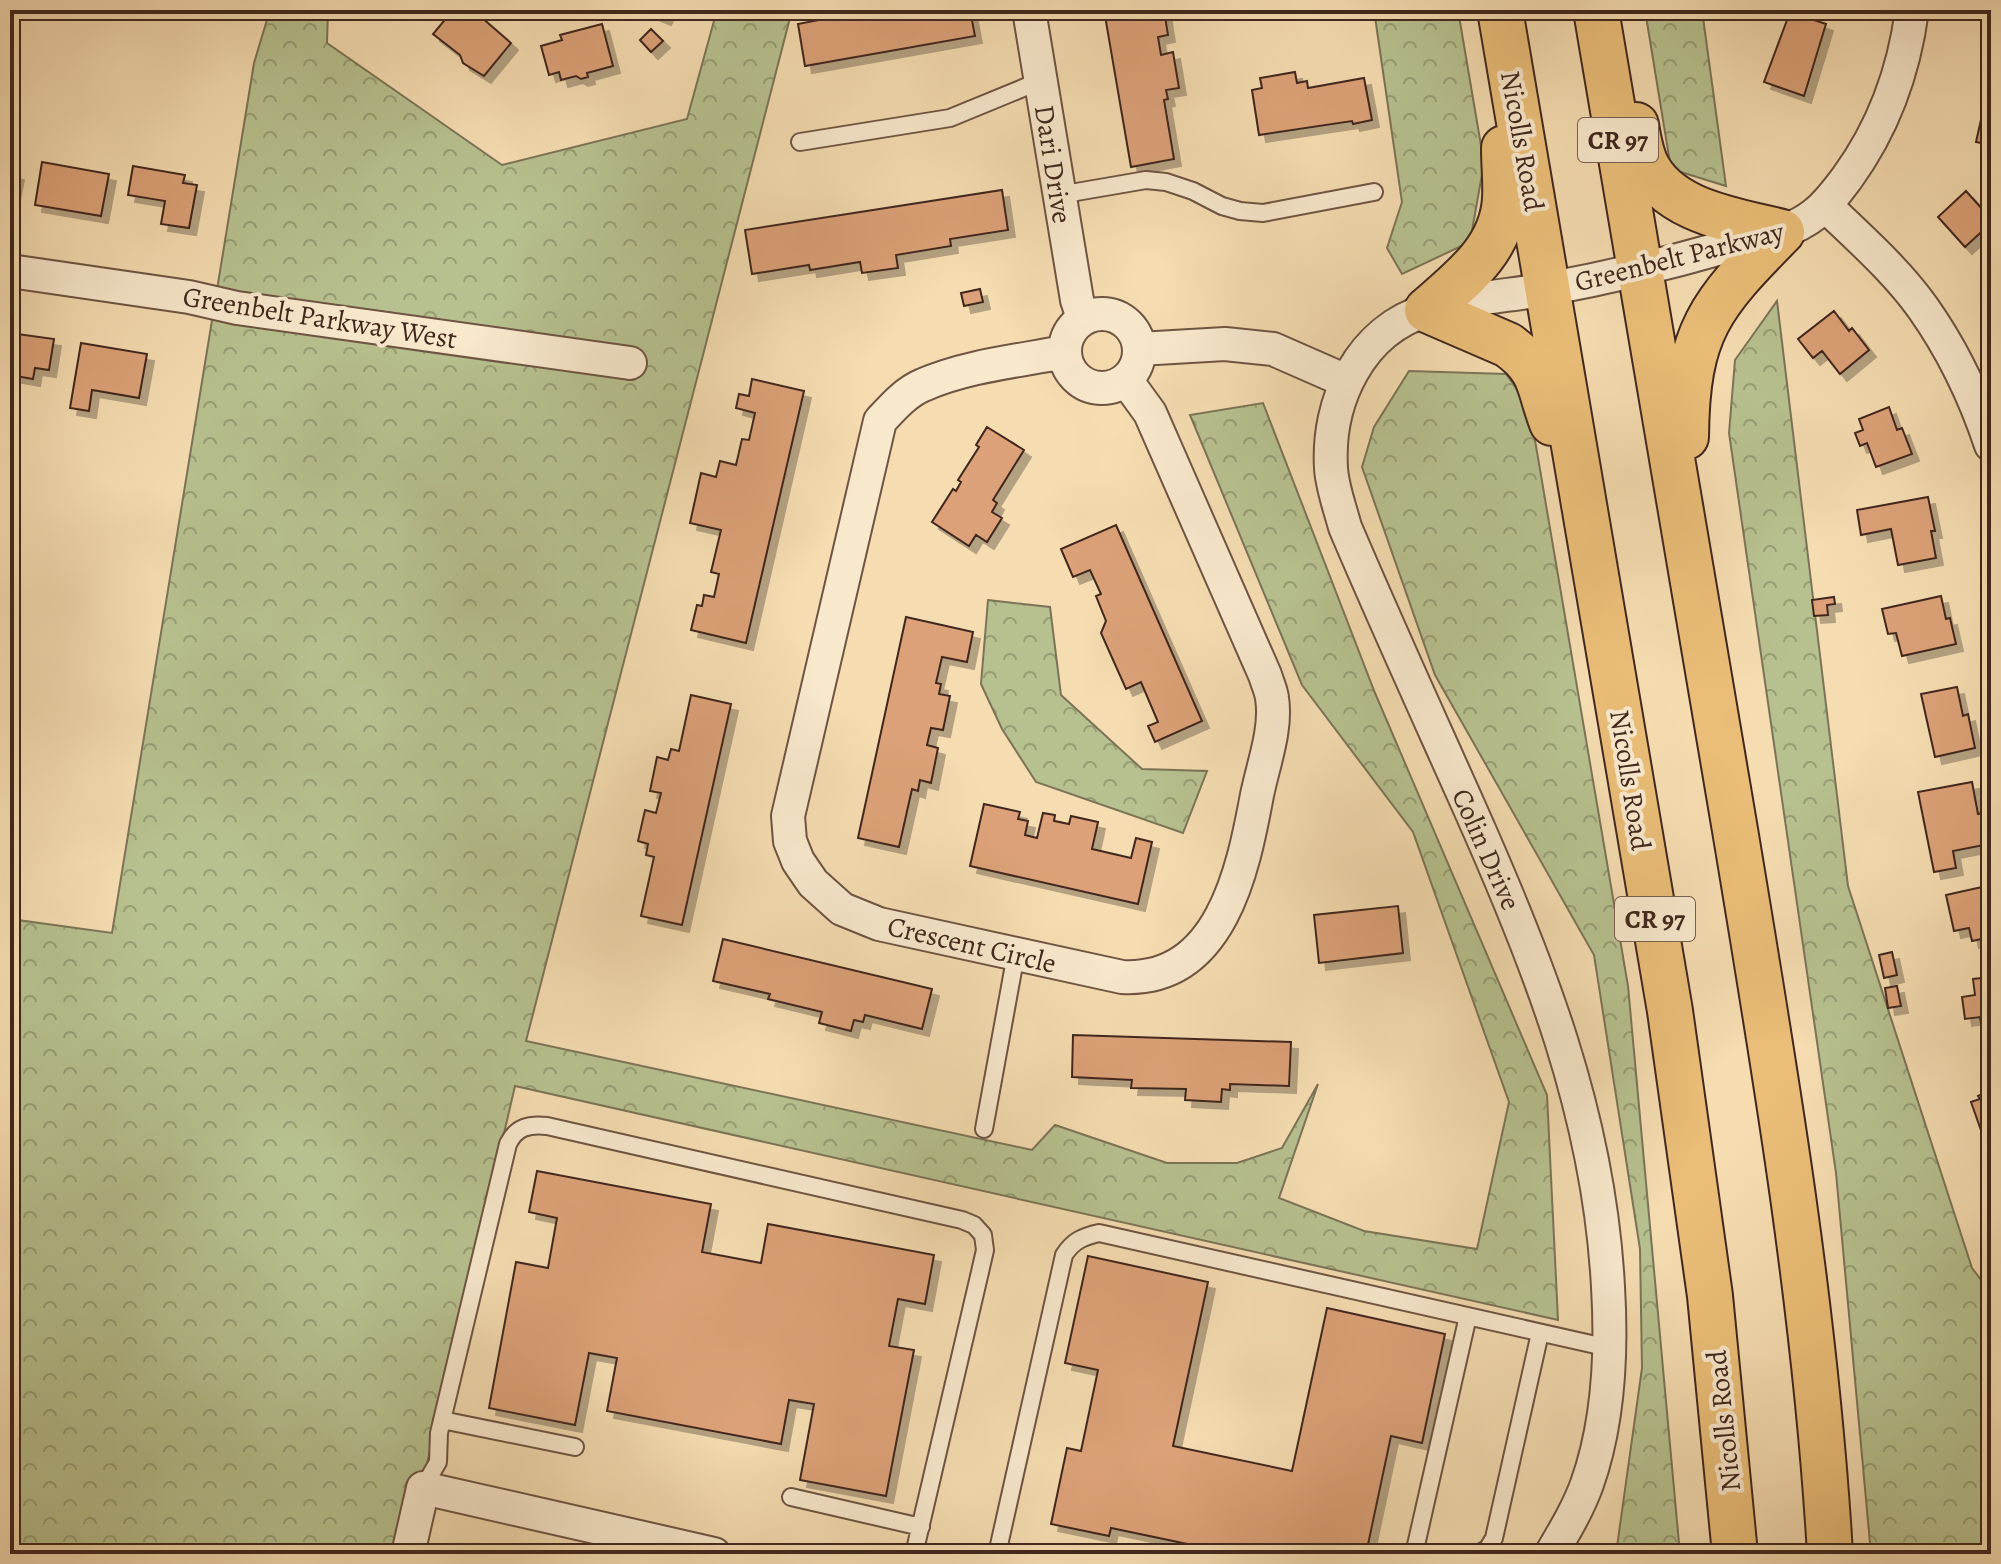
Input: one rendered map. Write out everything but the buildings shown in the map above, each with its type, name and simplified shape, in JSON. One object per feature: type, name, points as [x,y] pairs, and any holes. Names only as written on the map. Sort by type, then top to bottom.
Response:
[{"type":"highway","points":[[1598,10],[1635,118],[1646,164],[1656,178],[1680,199],[1699,209],[1782,232],[1724,294],[1704,325],[1692,359],[1687,397],[1685,540]]},
{"type":"highway","name":"CR 97","points":[[1598,10],[1778,1098],[1815,1386],[1830,1554]]},
{"type":"highway","points":[[1502,20],[1505,200],[1502,218],[1482,259],[1427,310],[1508,345],[1537,374],[1547,411],[1586,507]]},
{"type":"highway","name":"Nicolls Road","points":[[1502,20],[1670,1011],[1710,1296],[1735,1554]]},
{"type":"street","name":"Dari Drive","points":[[1029,10],[1083,318]]},
{"type":"street","name":"Greenbelt Parkway","points":[[1548,288],[1639,271],[1782,232],[1813,216],[1826,206],[1867,150],[1890,103],[1907,45],[1912,10]]},
{"type":"street","points":[[1826,206],[1897,277],[1923,308],[1965,381],[1991,445]]},
{"type":"street","name":"Greenbelt Parkway West","points":[[10,271],[189,297],[253,310],[630,363]]},
{"type":"street","name":"Colin Drive","points":[[1548,288],[1427,310],[1389,328],[1372,344],[1346,381],[1337,403],[1330,446],[1331,471],[1345,527],[1518,917],[1565,1046],[1598,1180],[1607,1259],[1609,1348],[1605,1403],[1599,1445],[1586,1487],[1551,1554]]},
{"type":"street","points":[[1101,313],[1120,318],[1134,331],[1139,349],[1136,366],[1126,380],[1110,387],[1085,384],[1072,374],[1064,352],[1071,330],[1083,318],[1101,313]]},
{"type":"street","points":[[1139,349],[1225,344],[1273,349],[1346,381]]},
{"type":"street","name":"Crescent Circle","points":[[1064,352],[957,374],[921,385],[899,401],[880,421],[788,816],[790,841],[798,861],[813,883],[842,909],[879,924],[1122,977],[1139,978],[1161,973],[1196,950],[1221,920],[1246,855],[1272,722],[1272,698],[1265,675],[1150,413],[1126,380]]},
{"type":"street","points":[[408,1554],[423,1488],[714,1554]]},
{"type":"lane","points":[[800,142],[950,118],[1040,81]]},
{"type":"lane","points":[[1059,195],[1146,180],[1166,182],[1193,191],[1222,206],[1263,213],[1374,192]]},
{"type":"lane","points":[[984,1129],[1016,954]]},
{"type":"lane","points":[[423,1488],[438,1462],[442,1420],[508,1144],[512,1135],[533,1124],[962,1220],[974,1225],[983,1235],[985,1250],[914,1554]]},
{"type":"lane","points":[[998,1554],[1064,1255],[1081,1238],[1099,1233],[1609,1348]]},
{"type":"lane","points":[[1414,1554],[1468,1316]]},
{"type":"lane","points":[[1478,1554],[1488,1548],[1494,1538],[1540,1333]]},
{"type":"lane","points":[[442,1420],[575,1447]]},
{"type":"lane","points":[[791,1497],[921,1527]]},
{"type":"green space","points":[[270,10],[328,10],[327,43],[502,165],[687,119],[717,10],[792,10],[526,1041],[1032,1150],[1055,1125],[1167,1163],[1237,1163],[1282,1148],[1318,1084],[1279,1198],[1364,1231],[1477,1249],[1509,1102],[1413,832],[1302,685],[1190,415],[1263,403],[1375,693],[1547,1095],[1558,1320],[515,1086],[406,1554],[10,1554],[10,919],[112,933],[254,63]]},
{"type":"green space","points":[[1374,10],[1458,10],[1484,163],[1470,242],[1402,274],[1387,248],[1402,202]]},
{"type":"green space","points":[[1645,10],[1702,10],[1726,186],[1671,169]]},
{"type":"green space","points":[[1777,301],[1848,886],[1972,1268],[1991,1293],[1991,1554],[1871,1554],[1836,1173],[1729,433],[1735,360]]},
{"type":"green space","points":[[1409,371],[1506,374],[1529,405],[1628,986],[1680,1554],[1616,1554],[1642,1368],[1640,1249],[1594,955],[1435,675],[1362,467],[1374,427]]},
{"type":"green space","points":[[988,600],[1050,607],[1061,695],[1142,769],[1207,771],[1183,833],[1036,782],[1002,729],[981,684]]}]
